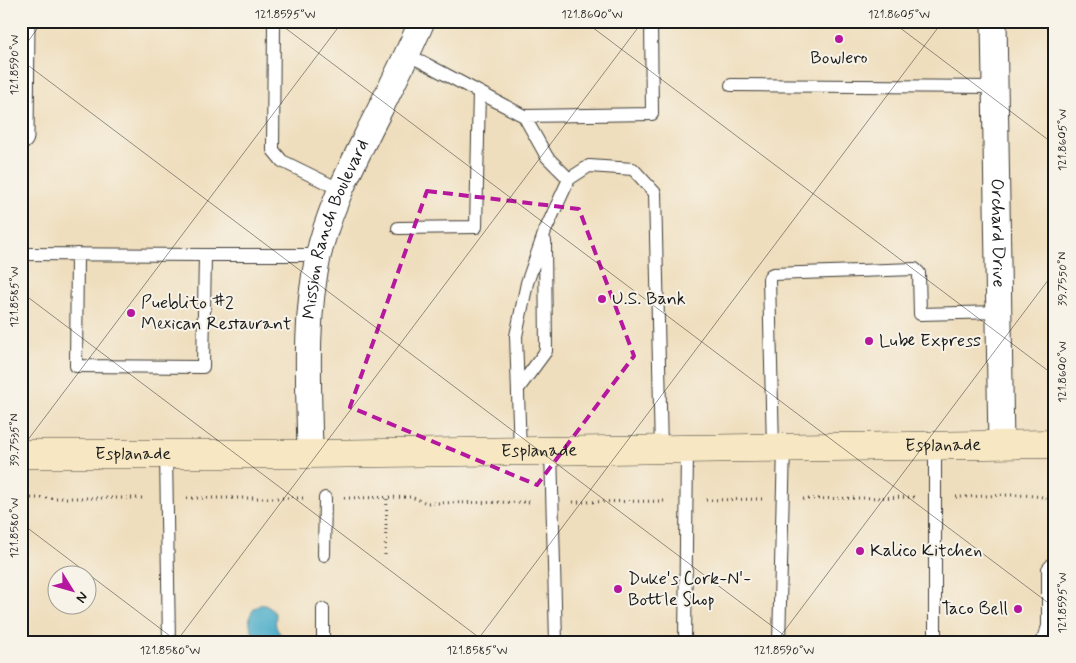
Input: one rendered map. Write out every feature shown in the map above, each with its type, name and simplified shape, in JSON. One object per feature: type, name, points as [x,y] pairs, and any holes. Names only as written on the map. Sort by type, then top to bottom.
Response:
[{"type":"main road","name":"Esplanade","points":[[21,454],[310,454],[1055,444]]},
{"type":"street","points":[[21,137],[22,21]]},
{"type":"street","name":"Mission Ranch Boulevard","points":[[310,454],[308,344],[312,289],[318,255],[328,222],[341,190],[422,21]]},
{"type":"street","name":"Orchard Drive","points":[[994,21],[1001,445]]},
{"type":"lane","points":[[274,21],[273,150],[282,161],[341,190]]},
{"type":"lane","points":[[407,54],[524,116],[652,114],[651,21]]},
{"type":"lane","points":[[731,85],[995,87]]},
{"type":"lane","points":[[398,228],[476,227],[479,92]]},
{"type":"lane","points":[[524,116],[547,157],[569,179]]},
{"type":"lane","points":[[520,451],[516,336],[527,283],[545,231],[569,179],[589,166],[633,170],[655,193],[674,449],[685,642]]},
{"type":"lane","points":[[518,390],[546,350],[545,231]]},
{"type":"lane","points":[[21,254],[318,255]]},
{"type":"lane","points":[[77,254],[76,366],[204,367],[205,255]]},
{"type":"lane","points":[[779,642],[779,448],[769,279],[771,275],[915,269],[919,273],[920,314],[999,312]]},
{"type":"lane","points":[[935,446],[935,642]]},
{"type":"lane","points":[[551,450],[556,642]]},
{"type":"lane","points":[[166,454],[169,642]]},
{"type":"lane","points":[[324,498],[324,555]]},
{"type":"lane","points":[[1040,642],[1044,639],[1048,626],[1048,569],[1055,561]]},
{"type":"lane","points":[[322,642],[323,609]]},
{"type":"path","points":[[385,555],[387,498]]},
{"type":"highlighted area","points":[[427,191],[579,209],[634,356],[537,485],[350,407]]},
{"type":"water","points":[[262,604],[269,607],[275,613],[277,628],[285,640],[284,642],[258,642],[255,637],[250,626],[250,616],[256,607]]},
{"type":"place","name":"Bowlero","points":[[839,39]]},
{"type":"place","name":"U.S. Bank","points":[[602,299]]},
{"type":"place","name":"Pueblito #2 Mexican Restaurant","points":[[131,313]]},
{"type":"place","name":"Lube Express","points":[[869,341]]},
{"type":"place","name":"Kalico Kitchen","points":[[860,551]]},
{"type":"place","name":"Duke's Cork-N'- Bottle Shop","points":[[618,589]]},
{"type":"place","name":"Taco Bell","points":[[1018,609]]}]
